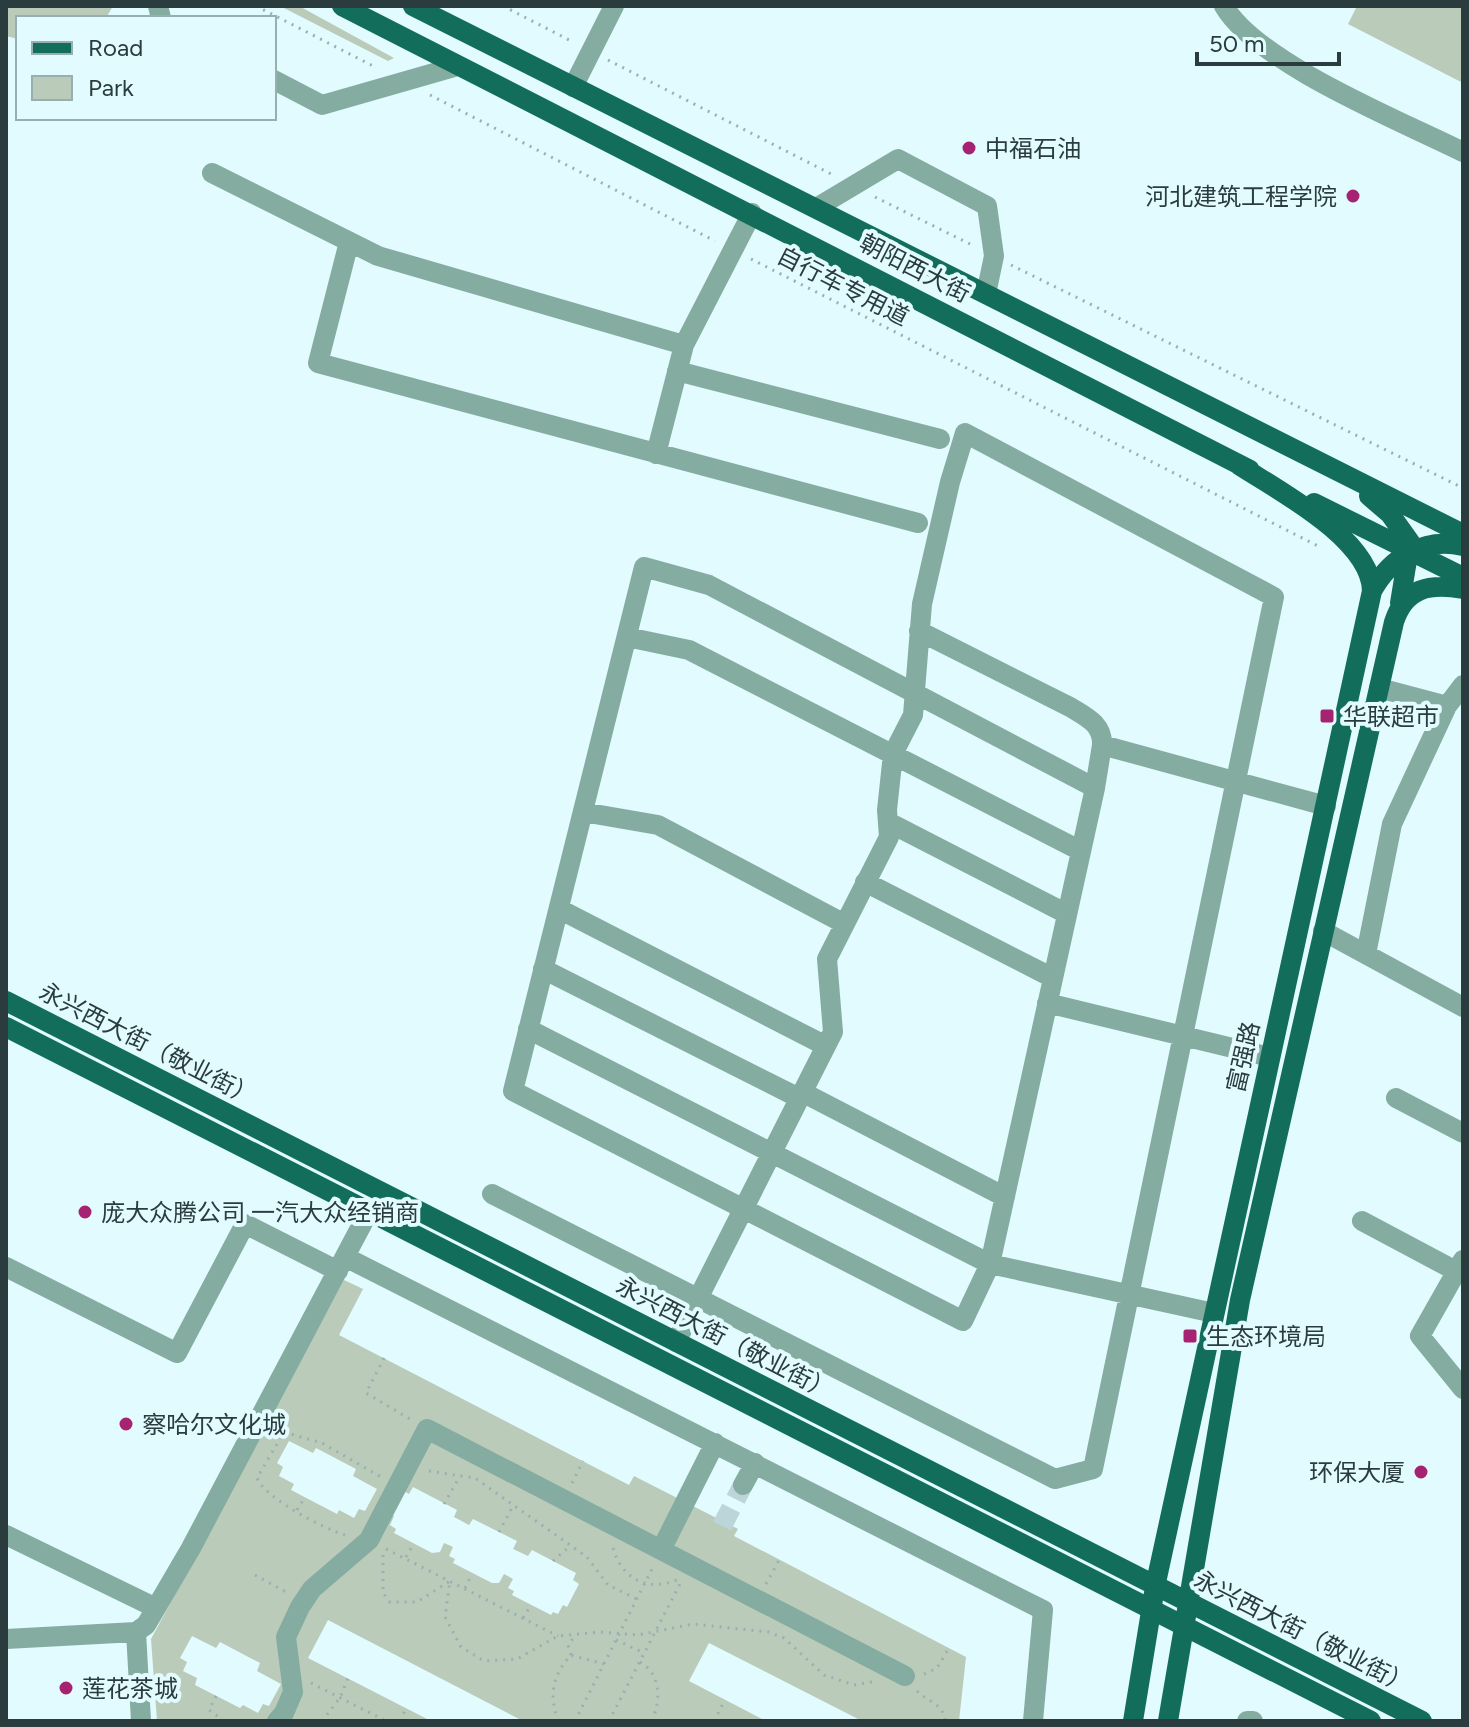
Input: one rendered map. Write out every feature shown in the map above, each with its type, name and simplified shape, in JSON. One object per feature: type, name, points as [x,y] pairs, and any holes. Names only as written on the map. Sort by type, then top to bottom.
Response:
[{"type":"main road","name":"朝阳西大街","points":[[342,6],[1463,577]]},
{"type":"main road","name":"朝阳西大街","points":[[413,6],[1463,534]]},
{"type":"main road","points":[[1239,465],[1323,520],[1369,571],[1372,591]]},
{"type":"main road","points":[[1343,474],[1390,514],[1410,542],[1409,552]]},
{"type":"main road","points":[[1372,591],[1382,573],[1423,545],[1463,546]]},
{"type":"main road","name":"富强路","points":[[1168,1721],[1240,1300],[1400,603],[1409,552]]},
{"type":"main road","points":[[1400,603],[1418,591],[1435,587],[1463,589]]},
{"type":"main road","name":"富强路","points":[[1133,1721],[1150,1609],[1372,591]]},
{"type":"main road","name":"永兴西大街（敬业街）","points":[[6,1001],[1422,1721]]},
{"type":"main road","name":"永兴西大街（敬业街）","points":[[6,1027],[1371,1721]]},
{"type":"street","points":[[573,87],[614,6]]},
{"type":"street","points":[[1224,6],[1254,41],[1299,69],[1463,152]]},
{"type":"street","points":[[276,81],[322,105],[458,66]]},
{"type":"street","points":[[816,208],[898,159],[987,206],[994,256],[986,294]]},
{"type":"street","points":[[212,173],[378,256],[684,345]]},
{"type":"street","points":[[656,454],[684,345],[752,213]]},
{"type":"street","points":[[349,242],[318,363],[918,523]]},
{"type":"street","points":[[677,371],[940,439]]},
{"type":"street","points":[[492,1194],[698,1299],[1055,1479],[1093,1469],[1274,597],[965,433],[950,482],[919,631],[912,692],[913,715],[893,754],[889,837],[827,959],[833,1032],[744,1209],[698,1299],[676,1342]]},
{"type":"street","points":[[919,631],[1070,707],[1094,722],[1103,734],[1095,788],[990,1264],[963,1321],[513,1091],[644,567],[709,585],[1095,788]]},
{"type":"street","points":[[627,637],[689,650],[1081,851]]},
{"type":"street","points":[[1366,954],[1392,824],[1447,706],[1463,685]]},
{"type":"street","points":[[1379,688],[1447,706]]},
{"type":"street","points":[[1102,745],[1326,806]]},
{"type":"street","points":[[583,812],[658,825],[843,923]]},
{"type":"street","points":[[888,822],[1067,914]]},
{"type":"street","points":[[865,882],[1053,978]]},
{"type":"street","points":[[559,909],[826,1046]]},
{"type":"street","points":[[1323,931],[1463,1007]]},
{"type":"street","points":[[543,969],[1005,1197]]},
{"type":"street","points":[[1047,1003],[1270,1057]]},
{"type":"street","points":[[528,1029],[990,1264],[1214,1313]]},
{"type":"street","points":[[1396,1098],[1463,1133]]},
{"type":"street","points":[[6,1639],[136,1632],[146,1625],[368,1213]]},
{"type":"street","points":[[1362,1221],[1459,1266],[1420,1336],[1463,1389]]},
{"type":"street","points":[[6,1267],[177,1353],[245,1224],[342,1264],[715,1443],[1043,1610],[1033,1721]]},
{"type":"street","points":[[277,1721],[293,1692],[286,1637],[300,1607],[323,1578],[376,1544],[396,1490],[427,1429],[897,1672]]},
{"type":"street","points":[[661,1550],[715,1443]]},
{"type":"street","points":[[743,1485],[755,1463]]},
{"type":"street","points":[[6,1535],[156,1608]]},
{"type":"street","points":[[136,1632],[141,1721]]},
{"type":"street","points":[[1247,1721],[1253,1721]]},
{"type":"path","name":"自行车专用道","points":[[256,6],[276,16]]},
{"type":"path","name":"自行车专用道","points":[[276,16],[1332,552]]},
{"type":"path","points":[[384,1358],[366,1393],[427,1429]]},
{"type":"path","points":[[396,1490],[377,1473],[339,1451],[284,1432],[257,1478],[261,1488],[323,1526],[376,1544],[558,1636]]},
{"type":"path","points":[[564,1500],[583,1461]]},
{"type":"path","points":[[410,1462],[437,1475],[470,1475],[596,1565],[608,1585],[637,1599]]},
{"type":"path","points":[[444,1504],[461,1475]]},
{"type":"path","points":[[297,1510],[305,1497]]},
{"type":"path","points":[[499,1532],[514,1504]]},
{"type":"path","points":[[616,1527],[612,1548],[617,1562],[638,1582],[667,1585],[680,1579],[690,1565]]},
{"type":"path","points":[[405,1559],[414,1543]]},
{"type":"path","points":[[376,1544],[383,1593],[390,1602],[417,1602],[450,1581]]},
{"type":"path","points":[[553,1561],[570,1546]]},
{"type":"path","points":[[575,1721],[661,1550]]},
{"type":"path","points":[[757,1600],[779,1560]]},
{"type":"path","points":[[609,1721],[690,1565]]},
{"type":"path","points":[[465,1589],[472,1574]]},
{"type":"path","points":[[255,1575],[280,1586],[300,1607]]},
{"type":"path","points":[[450,1581],[445,1617],[461,1647],[474,1657],[499,1662],[517,1659],[558,1636],[655,1633],[693,1624],[768,1632],[784,1638],[824,1675],[854,1685],[897,1672],[923,1675],[937,1668],[949,1648]]},
{"type":"path","points":[[523,1618],[531,1605]]},
{"type":"path","points":[[571,1655],[568,1645],[576,1634]]},
{"type":"path","points":[[616,1640],[644,1653]]},
{"type":"path","points":[[571,1655],[604,1664]]},
{"type":"path","points":[[558,1721],[552,1704],[552,1686],[559,1669],[571,1655]]},
{"type":"path","points":[[640,1662],[650,1668],[657,1685],[658,1702],[652,1721]]},
{"type":"path","points":[[897,1672],[924,1698],[936,1703],[944,1712],[945,1721]]},
{"type":"path","points":[[293,1674],[386,1721]]},
{"type":"path","points":[[322,1721],[340,1698],[348,1678]]},
{"type":"path","points":[[216,1696],[209,1710],[224,1721]]},
{"type":"path","points":[[714,1721],[725,1700]]},
{"type":"path","points":[[400,1721],[406,1708]]},
{"type":"green space","points":[[6,6],[113,6],[107,16],[16,16],[16,38],[6,36]]},
{"type":"green space","points":[[280,6],[299,6],[394,58],[388,61]]},
{"type":"green space","points":[[1357,6],[1463,6],[1463,83],[1348,24]]},
{"type":"green space","points":[[344,1280],[363,1289],[339,1335],[629,1485],[634,1476],[738,1529],[734,1536],[966,1657],[959,1721],[862,1721],[709,1643],[689,1681],[766,1721],[523,1721],[328,1620],[308,1658],[431,1721],[157,1721],[151,1639]],"holes":[[[289,1441],[313,1453],[316,1448],[356,1469],[353,1476],[377,1489],[365,1511],[359,1509],[354,1518],[339,1510],[337,1514],[291,1490],[294,1484],[279,1476],[283,1467],[277,1463]],[[413,1487],[457,1510],[454,1517],[469,1525],[473,1519],[517,1541],[513,1549],[528,1556],[532,1550],[576,1573],[573,1580],[579,1584],[567,1607],[563,1605],[558,1614],[553,1612],[551,1615],[512,1595],[514,1591],[508,1588],[513,1579],[504,1574],[499,1583],[492,1583],[453,1563],[455,1559],[449,1556],[453,1547],[444,1543],[440,1552],[432,1553],[394,1533],[396,1529],[390,1525],[394,1516],[390,1514],[402,1490],[409,1494]],[[192,1636],[216,1648],[220,1642],[260,1663],[257,1671],[281,1684],[269,1706],[263,1704],[258,1713],[243,1705],[240,1708],[195,1685],[197,1678],[183,1671],[187,1662],[180,1658]]]},
{"type":"tunnel","points":[[722,1526],[743,1485]]},
{"type":"place","name":"中福石油","points":[[969,148]]},
{"type":"place","name":"河北建筑工程学院","points":[[1353,196]]},
{"type":"place","name":"华联超市","points":[[1327,716]]},
{"type":"place","name":"庞大众腾公司 一汽大众经销商","points":[[85,1212]]},
{"type":"place","name":"生态环境局","points":[[1190,1336]]},
{"type":"place","name":"察哈尔文化城","points":[[126,1424]]},
{"type":"place","name":"环保大厦","points":[[1421,1472]]},
{"type":"place","name":"莲花茶城","points":[[66,1688]]}]
